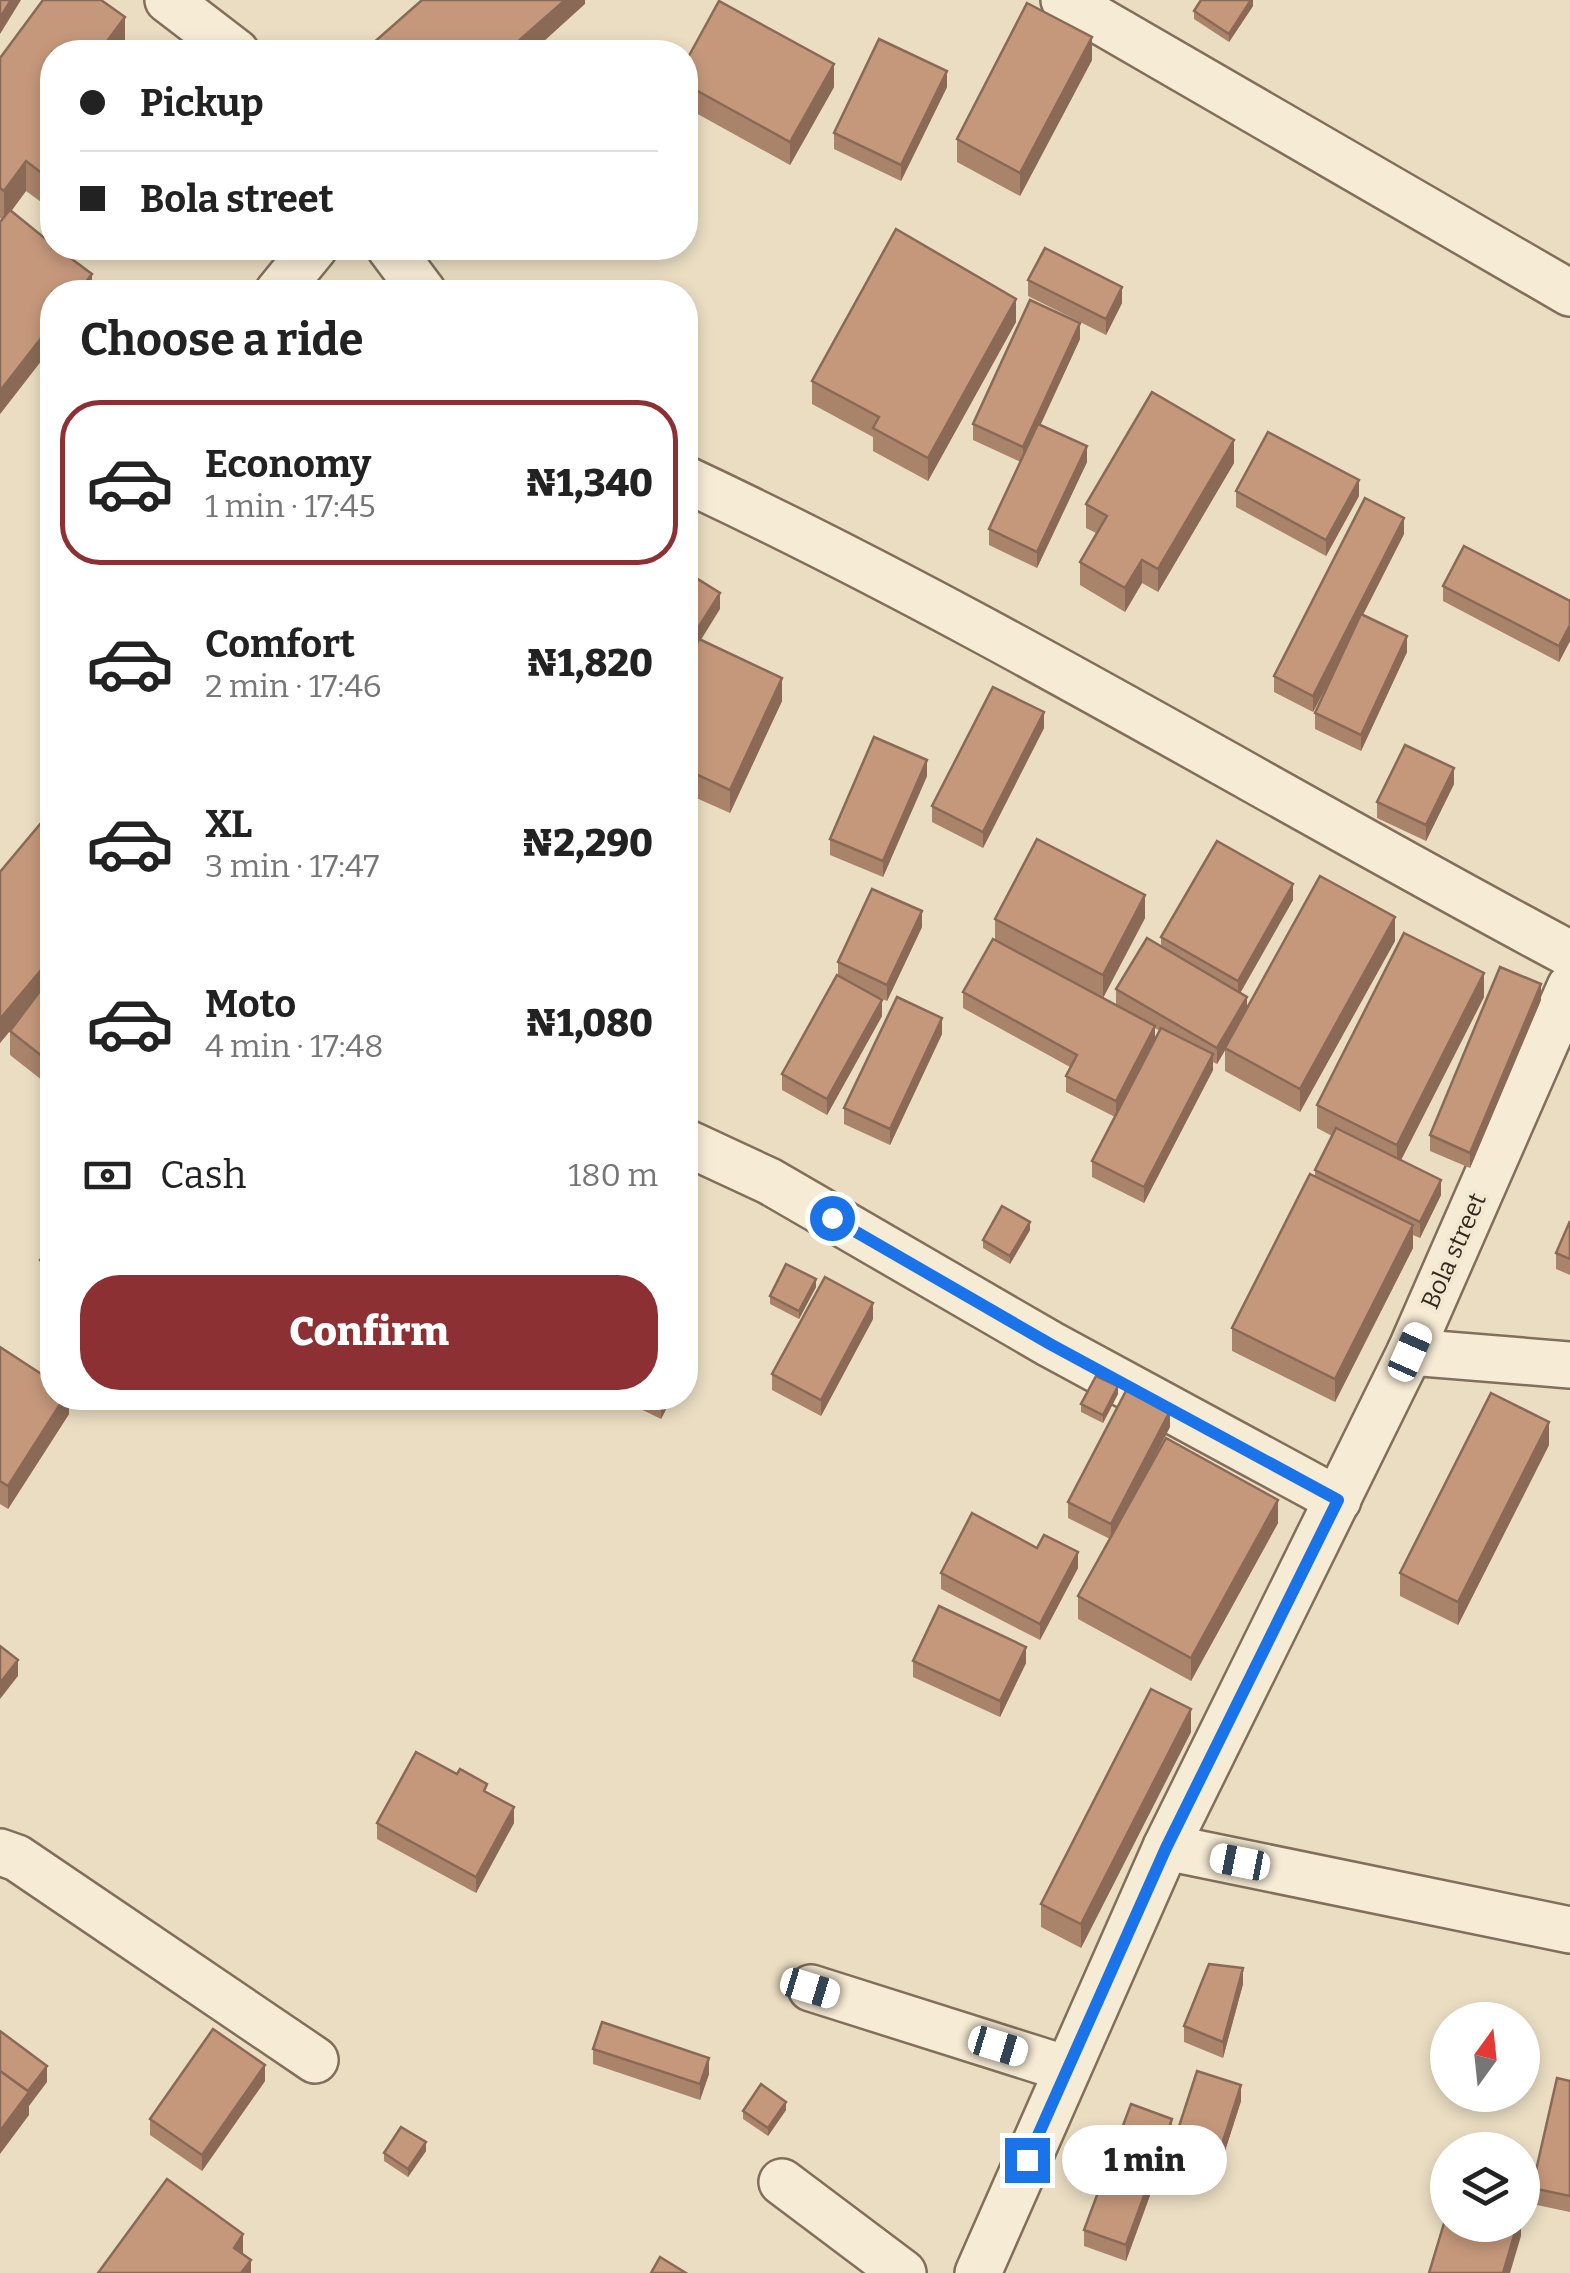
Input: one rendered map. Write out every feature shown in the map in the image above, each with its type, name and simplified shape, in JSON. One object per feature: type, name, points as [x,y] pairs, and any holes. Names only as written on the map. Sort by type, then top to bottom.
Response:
[{"type":"street","points":[[168,0],[220,40]]},
{"type":"street","points":[[1064,0],[1570,293]]},
{"type":"street","points":[[288,280],[304,260]]},
{"type":"street","points":[[698,485],[872,570],[1357,841],[1570,954]]},
{"type":"street","name":"Bola street","points":[[982,2272],[1166,1848],[1410,1352],[1570,987]]},
{"type":"street","points":[[698,1148],[769,1181],[1050,1344],[1338,1500]]},
{"type":"street","points":[[1410,1352],[1570,1365]]},
{"type":"street","points":[[1166,1848],[1570,1930]]},
{"type":"street","points":[[0,1852],[18,1858],[314,2060]]},
{"type":"street","points":[[810,1988],[1067,2069]]},
{"type":"street","points":[[782,2182],[904,2273]]},
{"type":"building","points":[[0,0],[11,0],[0,18]]},
{"type":"building","points":[[43,0],[101,0],[125,17],[108,40],[40,40],[40,172],[26,161],[4,191],[0,188],[0,58]]},
{"type":"building","points":[[422,0],[565,0],[520,40],[377,40]]},
{"type":"building","points":[[1201,0],[1251,0],[1229,34],[1194,11]]},
{"type":"building","points":[[719,1],[834,64],[790,142],[698,91],[698,40]]},
{"type":"building","points":[[1027,3],[1092,37],[1020,173],[957,139]]},
{"type":"building","points":[[879,39],[947,71],[901,165],[834,133]]},
{"type":"building","points":[[10,210],[40,234],[40,260],[73,260],[92,274],[87,280],[40,280],[40,339],[0,391],[0,222]]},
{"type":"building","points":[[896,229],[1016,299],[928,458],[873,428],[879,417],[812,381]]},
{"type":"building","points":[[1045,248],[1122,287],[1106,319],[1028,280]]},
{"type":"building","points":[[1030,300],[1080,323],[1023,447],[973,424]]},
{"type":"building","points":[[1152,392],[1234,440],[1158,569],[1142,560],[1125,588],[1080,562],[1107,516],[1086,504]]},
{"type":"building","points":[[1038,424],[1087,446],[1037,552],[989,529]]},
{"type":"building","points":[[1268,432],[1359,480],[1326,540],[1236,491]]},
{"type":"building","points":[[1365,498],[1404,518],[1313,696],[1274,676]]},
{"type":"building","points":[[1464,546],[1570,601],[1570,625],[1559,646],[1443,586]]},
{"type":"building","points":[[698,579],[720,593],[698,628]]},
{"type":"building","points":[[1361,614],[1407,636],[1361,735],[1315,713]]},
{"type":"building","points":[[698,641],[782,678],[730,790],[698,775]]},
{"type":"building","points":[[993,687],[1044,712],[983,832],[932,806]]},
{"type":"building","points":[[874,737],[927,760],[883,861],[830,839]]},
{"type":"building","points":[[1405,745],[1454,768],[1426,825],[1377,802]]},
{"type":"building","points":[[40,824],[40,971],[0,1019],[0,872]]},
{"type":"building","points":[[1037,839],[1145,895],[1103,975],[995,919]]},
{"type":"building","points":[[1217,841],[1293,884],[1238,981],[1161,937]]},
{"type":"building","points":[[1320,876],[1395,917],[1300,1089],[1225,1048]]},
{"type":"building","points":[[872,889],[922,911],[887,985],[838,962]]},
{"type":"building","points":[[1404,933],[1484,973],[1397,1145],[1317,1105]]},
{"type":"building","points":[[1147,938],[1247,997],[1217,1048],[1116,989]]},
{"type":"building","points":[[993,939],[1155,1026],[1116,1101],[1066,1076],[1077,1055],[963,992]]},
{"type":"building","points":[[1500,967],[1541,984],[1470,1153],[1430,1135]]},
{"type":"building","points":[[837,975],[882,1000],[827,1099],[782,1074]]},
{"type":"building","points":[[40,991],[40,1055],[10,1031]]},
{"type":"building","points":[[897,997],[942,1018],[890,1129],[844,1108]]},
{"type":"building","points":[[1161,1028],[1213,1054],[1144,1187],[1092,1161]]},
{"type":"building","points":[[1336,1128],[1441,1180],[1420,1222],[1315,1170]]},
{"type":"building","points":[[1310,1174],[1413,1225],[1335,1379],[1232,1328]]},
{"type":"building","points":[[1002,1206],[1030,1222],[1010,1256],[983,1240]]},
{"type":"building","points":[[1570,1221],[1570,1259],[1556,1253]]},
{"type":"building","points":[[786,1264],[816,1279],[799,1311],[770,1296]]},
{"type":"building","points":[[825,1277],[873,1303],[821,1400],[772,1374]]},
{"type":"building","points":[[0,1347],[40,1373],[40,1410],[56,1410],[8,1486],[0,1481]]},
{"type":"building","points":[[1096,1376],[1118,1386],[1103,1415],[1081,1404]]},
{"type":"building","points":[[1127,1389],[1170,1411],[1111,1524],[1068,1502]]},
{"type":"building","points":[[1491,1393],[1549,1422],[1458,1602],[1400,1573]]},
{"type":"building","points":[[1166,1438],[1278,1500],[1191,1658],[1078,1596]]},
{"type":"building","points":[[972,1513],[1037,1548],[1044,1535],[1078,1552],[1040,1624],[941,1573]]},
{"type":"building","points":[[939,1606],[1026,1647],[1000,1701],[913,1661]]},
{"type":"building","points":[[0,1646],[18,1660],[0,1683]]},
{"type":"building","points":[[1151,1689],[1191,1709],[1081,1924],[1041,1904]]},
{"type":"building","points":[[416,1752],[457,1774],[460,1769],[487,1784],[484,1791],[514,1807],[476,1877],[377,1823]]},
{"type":"building","points":[[1209,1964],[1243,1968],[1223,2042],[1184,2026]]},
{"type":"building","points":[[602,2022],[709,2058],[700,2084],[593,2049]]},
{"type":"building","points":[[213,2029],[265,2065],[202,2155],[150,2119]]},
{"type":"building","points":[[0,2031],[47,2066],[28,2091],[0,2071]]},
{"type":"building","points":[[0,2071],[29,2092],[0,2131]]},
{"type":"building","points":[[1197,2071],[1241,2085],[1216,2163],[1172,2148]]},
{"type":"building","points":[[1557,2078],[1570,2081],[1570,2196],[1540,2190],[1540,2153]]},
{"type":"building","points":[[761,2084],[786,2102],[768,2128],[743,2111]]},
{"type":"building","points":[[1131,2104],[1172,2119],[1126,2245],[1084,2230]]},
{"type":"building","points":[[401,2127],[426,2142],[408,2169],[384,2153]]},
{"type":"building","points":[[167,2179],[243,2234],[234,2248],[251,2260],[241,2273],[98,2273]]},
{"type":"building","points":[[1438,2242],[1512,2242],[1503,2273],[1429,2273]]},
{"type":"building","points":[[660,2257],[686,2273],[651,2273]]},
{"type":"route","points":[[832,1218],[1050,1344],[1338,1500],[1166,1848],[1027,2160]]}]
